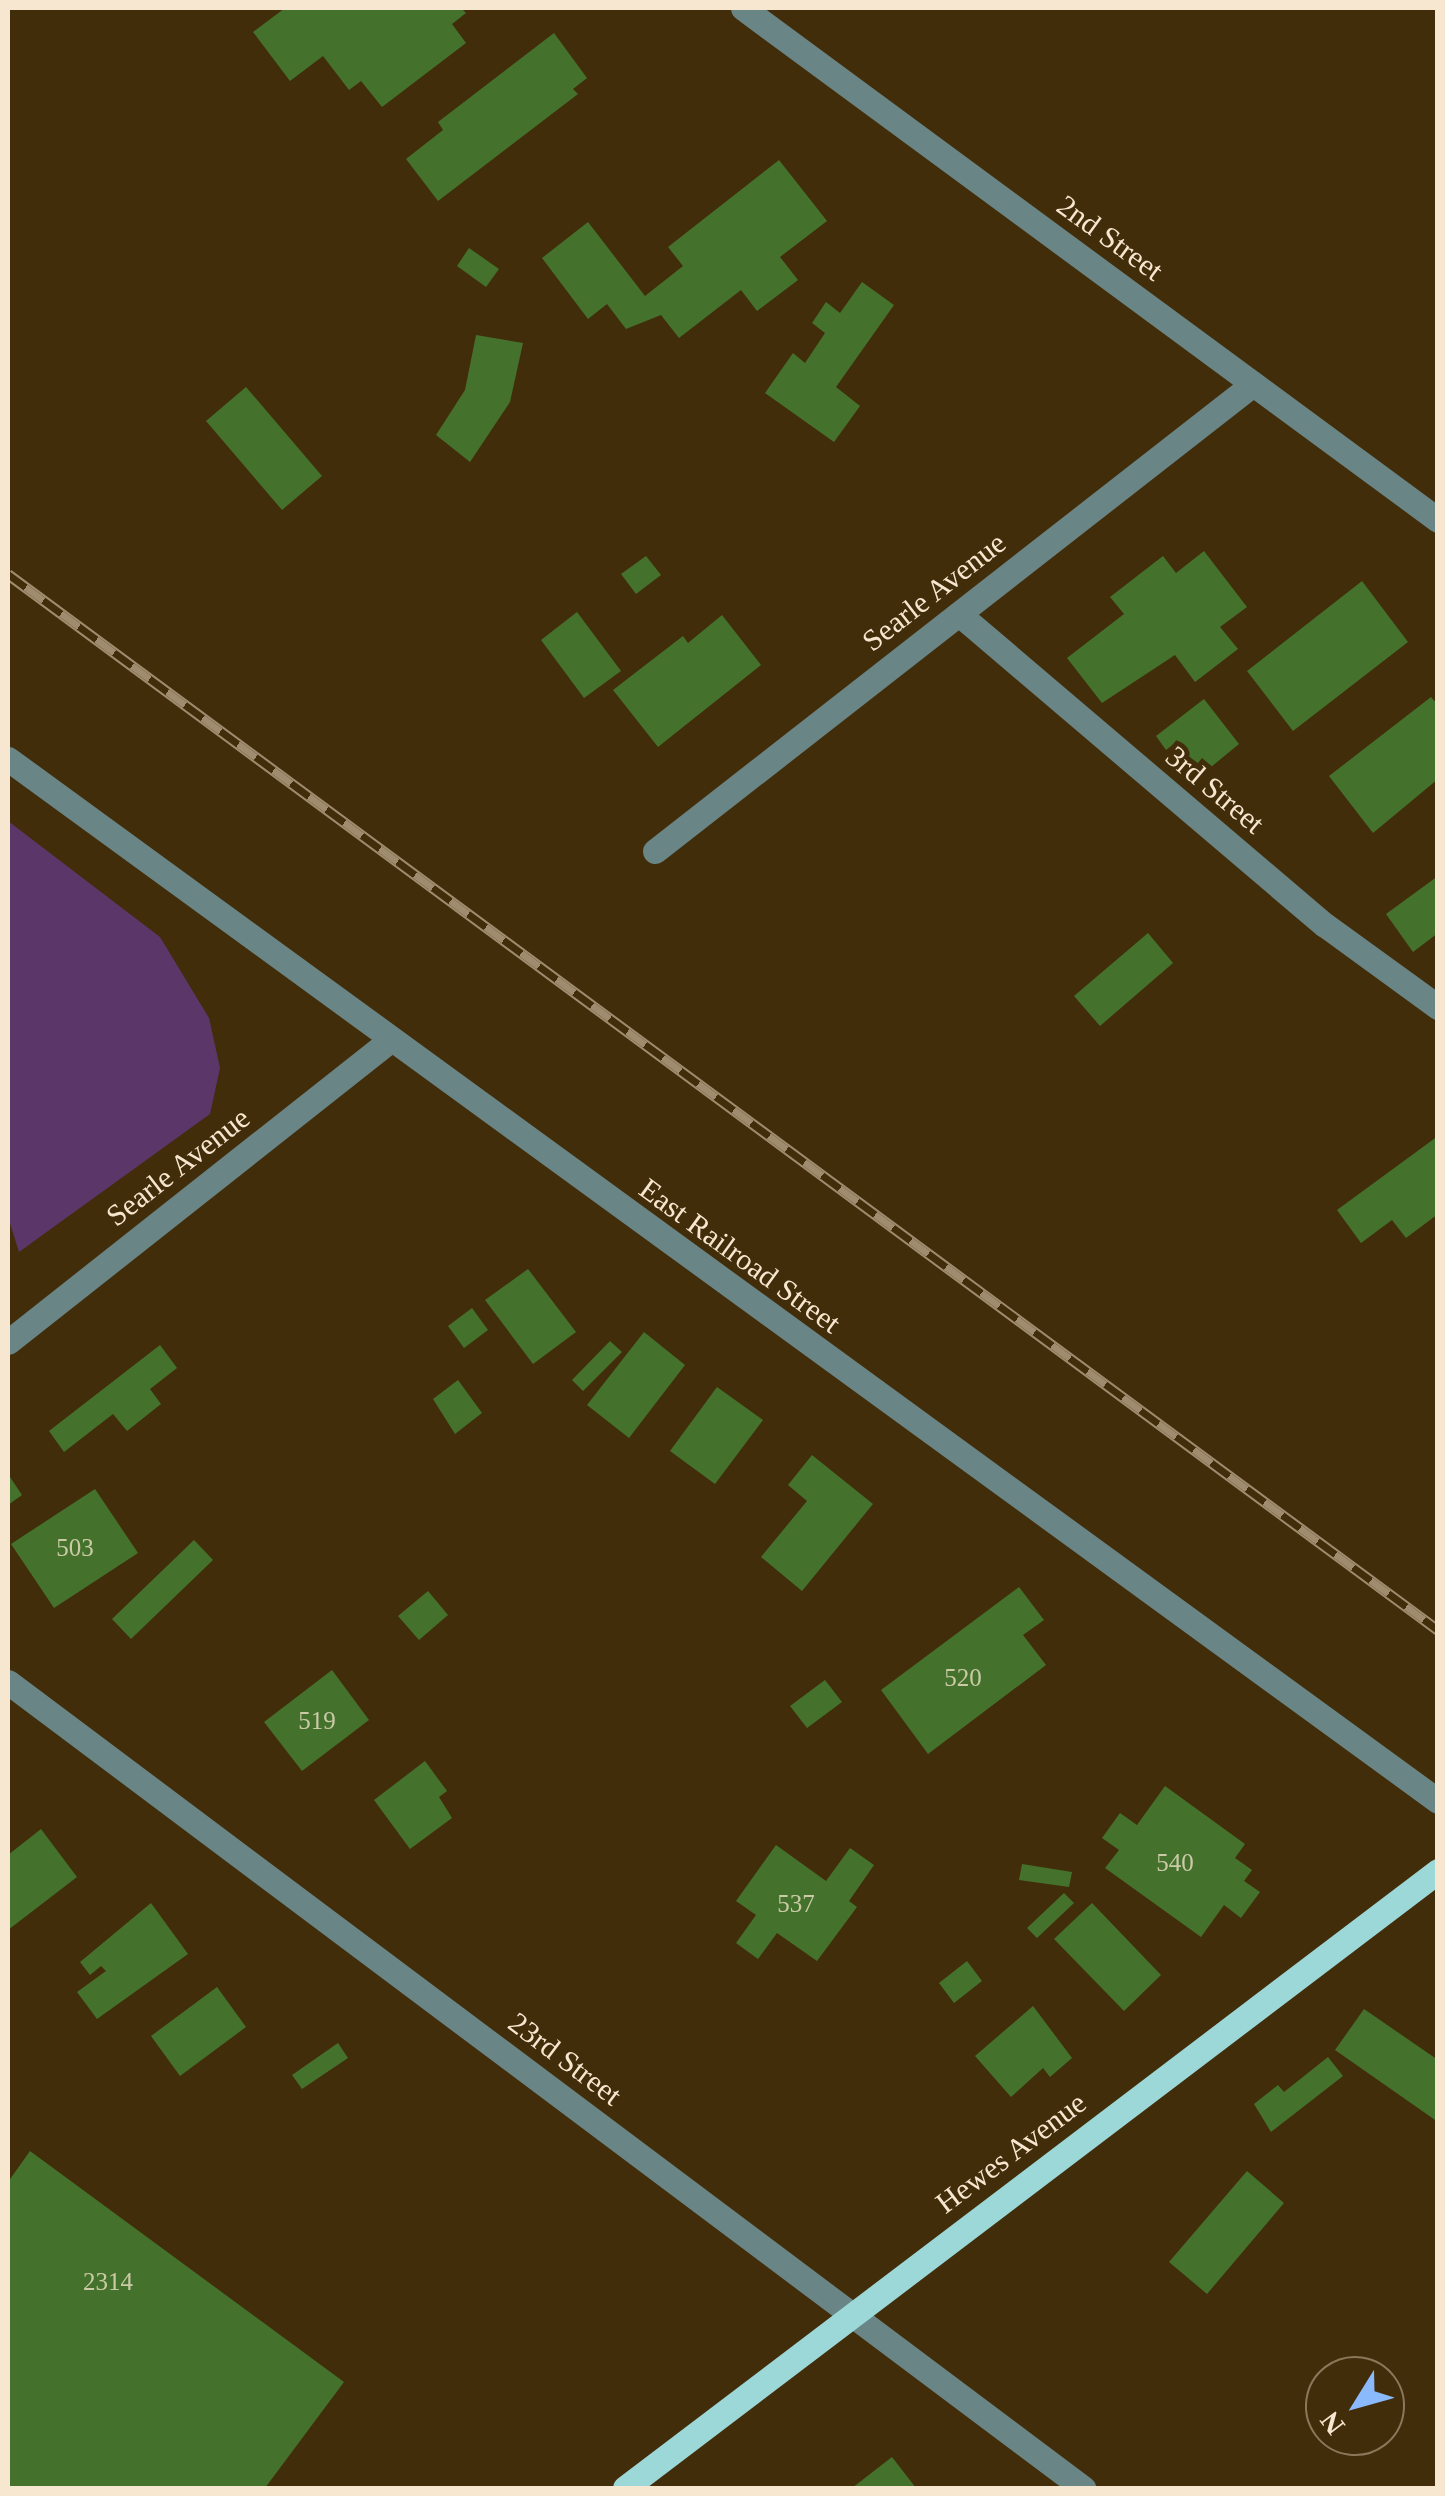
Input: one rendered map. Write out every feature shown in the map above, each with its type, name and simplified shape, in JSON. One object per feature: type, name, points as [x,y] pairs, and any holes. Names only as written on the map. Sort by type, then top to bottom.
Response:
[{"type":"main road","name":"Hewes Avenue","points":[[625,2488],[1438,1871]]},
{"type":"street","name":"2nd Street","points":[[743,8],[1438,520]]},
{"type":"street","name":"Searle Avenue","points":[[655,851],[1254,384]]},
{"type":"street","name":"3rd Street","points":[[959,614],[1326,925],[1438,1007]]},
{"type":"street","name":"East Railroad Street","points":[[8,759],[388,1042],[1438,1801]]},
{"type":"street","name":"Searle Avenue","points":[[8,1342],[388,1042]]},
{"type":"street","name":"23rd Street","points":[[8,1682],[1083,2488]]},
{"type":"shaded area","points":[[8,821],[160,937],[209,1018],[220,1068],[210,1114],[19,1252],[8,1217]]},
{"type":"building","points":[[285,8],[461,8],[466,13],[452,24],[466,43],[382,107],[361,81],[349,90],[323,56],[290,81],[253,32]]},
{"type":"building","points":[[554,33],[587,78],[573,89],[578,94],[438,201],[406,159],[443,130],[438,122]]},
{"type":"building","points":[[779,160],[827,221],[780,257],[798,280],[757,311],[741,290],[679,338],[661,315],[626,329],[607,304],[588,319],[542,258],[588,222],[645,296],[683,266],[668,247]]},
{"type":"building","points":[[469,248],[499,269],[486,287],[457,266]]},
{"type":"building","points":[[862,282],[894,305],[836,387],[860,406],[834,442],[765,393],[793,353],[805,363],[825,333],[812,323],[826,302],[840,313]]},
{"type":"building","points":[[476,335],[523,343],[510,402],[470,462],[436,435],[465,390]]},
{"type":"building","points":[[246,387],[322,476],[282,510],[206,421]]},
{"type":"building","points":[[1204,551],[1247,607],[1220,627],[1238,649],[1195,682],[1175,655],[1102,703],[1067,658],[1124,614],[1110,597],[1163,556],[1176,573]]},
{"type":"building","points":[[646,556],[661,575],[636,594],[621,574]]},
{"type":"building","points":[[1362,581],[1408,642],[1293,731],[1247,671]]},
{"type":"building","points":[[577,612],[621,671],[584,698],[541,640]]},
{"type":"building","points":[[722,615],[761,665],[658,747],[613,690],[683,636],[688,643]]},
{"type":"building","points":[[1431,697],[1438,705],[1438,779],[1373,833],[1329,776]]},
{"type":"building","points":[[1204,699],[1239,744],[1200,776],[1175,743],[1166,750],[1156,736]]},
{"type":"building","points":[[1438,876],[1438,933],[1413,952],[1386,914]]},
{"type":"building","points":[[1148,933],[1173,963],[1100,1026],[1074,996]]},
{"type":"building","points":[[1438,1136],[1438,1214],[1406,1238],[1392,1220],[1361,1243],[1337,1210]]},
{"type":"building","points":[[528,1269],[576,1332],[533,1364],[485,1300]]},
{"type":"building","points":[[472,1308],[488,1330],[464,1348],[448,1326]]},
{"type":"building","points":[[644,1332],[685,1365],[629,1438],[587,1405]]},
{"type":"building","points":[[610,1341],[622,1352],[583,1391],[572,1380]]},
{"type":"building","points":[[160,1345],[177,1368],[150,1389],[161,1404],[127,1431],[113,1414],[64,1452],[49,1431]]},
{"type":"building","points":[[458,1380],[482,1413],[455,1434],[433,1399]]},
{"type":"building","points":[[717,1387],[763,1420],[715,1484],[670,1451]]},
{"type":"building","points":[[812,1455],[873,1504],[802,1591],[761,1557],[807,1501],[788,1485]]},
{"type":"building","points":[[8,1474],[22,1495],[8,1505]]},
{"type":"building","points":[[95,1489],[138,1553],[54,1608],[11,1544]]},
{"type":"building","points":[[194,1540],[213,1560],[131,1639],[112,1619]]},
{"type":"building","points":[[1019,1587],[1044,1620],[1023,1635],[1046,1665],[928,1754],[881,1690]]},
{"type":"building","points":[[428,1591],[448,1615],[419,1640],[398,1616]]},
{"type":"building","points":[[332,1670],[369,1720],[302,1771],[264,1722]]},
{"type":"building","points":[[825,1680],[842,1702],[807,1728],[790,1706]]},
{"type":"building","points":[[425,1761],[447,1791],[439,1797],[452,1818],[410,1849],[374,1800]]},
{"type":"building","points":[[1165,1786],[1245,1844],[1235,1858],[1252,1870],[1244,1881],[1260,1892],[1241,1918],[1224,1905],[1201,1937],[1105,1868],[1119,1850],[1102,1838],[1120,1813],[1137,1825]]},
{"type":"building","points":[[41,1829],[77,1877],[8,1930],[8,1855]]},
{"type":"building","points":[[776,1845],[826,1881],[850,1848],[874,1865],[849,1901],[857,1907],[817,1961],[777,1933],[758,1959],[736,1943],[756,1915],[736,1901]]},
{"type":"building","points":[[1022,1864],[1072,1872],[1069,1887],[1019,1880]]},
{"type":"building","points":[[1064,1893],[1074,1903],[1037,1938],[1027,1928]]},
{"type":"building","points":[[151,1903],[188,1954],[97,2019],[77,1992],[106,1971],[101,1966],[90,1975],[80,1962]]},
{"type":"building","points":[[1092,1903],[1161,1975],[1124,2011],[1054,1939]]},
{"type":"building","points":[[967,1961],[982,1981],[954,2003],[939,1983]]},
{"type":"building","points":[[217,1987],[246,2027],[180,2076],[151,2036]]},
{"type":"building","points":[[1033,2006],[1072,2058],[1050,2077],[1043,2068],[1011,2097],[975,2056]]},
{"type":"building","points":[[1364,2009],[1438,2060],[1438,2122],[1335,2050]]},
{"type":"building","points":[[338,2043],[348,2058],[302,2089],[292,2075]]},
{"type":"building","points":[[1328,2057],[1343,2076],[1271,2132],[1254,2104],[1278,2085],[1284,2092]]},
{"type":"building","points":[[30,2151],[344,2382],[265,2488],[8,2488],[8,2182]]},
{"type":"building","points":[[1247,2171],[1284,2203],[1207,2294],[1169,2262]]},
{"type":"building","points":[[892,2457],[916,2488],[852,2488]]},
{"type":"railway","points":[[8,574],[1438,1630]]}]
